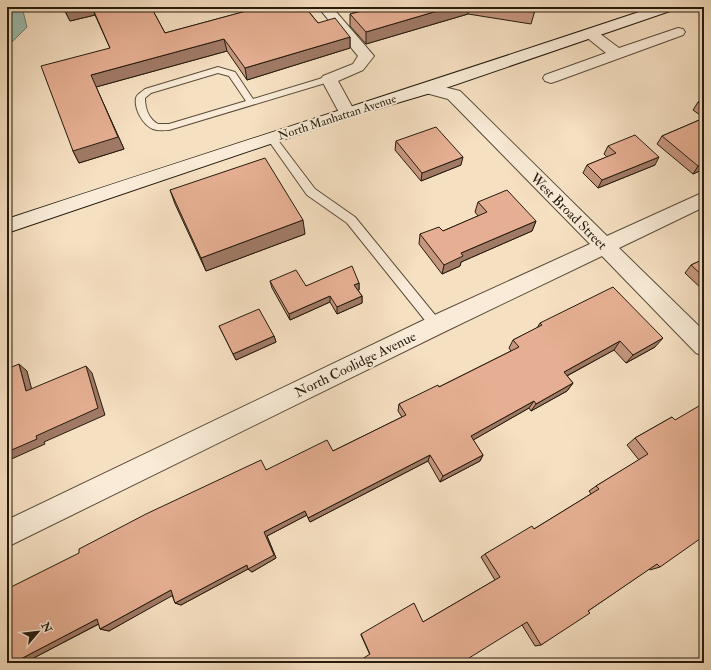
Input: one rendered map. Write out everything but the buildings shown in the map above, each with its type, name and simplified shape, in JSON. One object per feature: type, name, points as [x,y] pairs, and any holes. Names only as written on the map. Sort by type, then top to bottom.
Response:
[{"type":"street","points":[[325,7],[366,56],[358,67],[329,79],[347,112]]},
{"type":"street","name":"North Manhattan Avenue","points":[[7,226],[347,112],[428,88],[668,7]]},
{"type":"street","points":[[551,78],[678,32]]},
{"type":"street","points":[[590,33],[617,54]]},
{"type":"street","name":"West Broad Street","points":[[428,88],[454,95],[704,346]]},
{"type":"street","name":"North Coolidge Avenue","points":[[7,534],[436,325],[704,199]]},
{"type":"lane","points":[[251,102],[232,74],[218,70],[148,91],[141,96],[140,105],[149,122],[157,128],[169,127],[329,79]]},
{"type":"lane","points":[[271,138],[311,192],[351,220],[436,325]]},
{"type":"shaded area","points":[[7,7],[22,7],[27,27],[7,47]]}]
